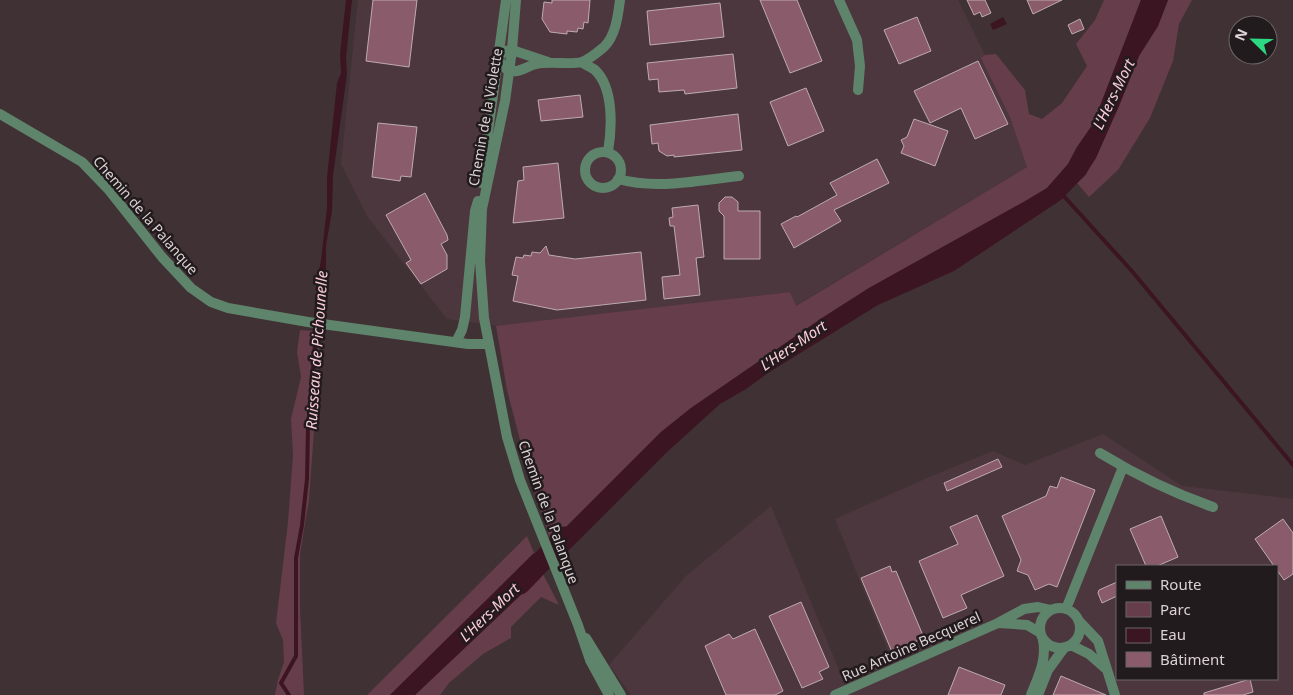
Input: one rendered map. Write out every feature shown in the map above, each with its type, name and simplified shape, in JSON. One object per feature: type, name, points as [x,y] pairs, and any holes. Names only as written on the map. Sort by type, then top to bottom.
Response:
[{"type":"street","name":"Chemin de la Violette","points":[[456,342],[462,330],[465,317],[475,211],[480,193],[506,0]]},
{"type":"street","name":"Chemin de la Violette","points":[[482,208],[502,116],[512,50],[516,0]]},
{"type":"street","points":[[548,62],[512,50],[505,51],[498,58],[509,71],[517,71],[534,64],[548,62],[581,62],[594,55],[606,45],[618,16],[620,0]]},
{"type":"street","points":[[839,0],[857,40],[860,66],[858,90]]},
{"type":"street","points":[[581,62],[594,69],[601,77],[607,89],[611,130],[608,152]]},
{"type":"street","name":"Chemin de la Palanque","points":[[0,114],[82,162],[108,189],[162,257],[192,288],[211,302],[228,308],[326,325],[456,342],[489,344]]},
{"type":"street","points":[[608,152],[618,160],[621,173],[613,185],[597,188],[590,184],[586,177],[584,169],[586,161],[592,155],[608,152]]},
{"type":"street","points":[[618,179],[644,185],[662,185],[739,176]]},
{"type":"street","name":"Chemin de la Violette","points":[[480,193],[482,208],[480,262],[484,318]]},
{"type":"street","name":"Chemin de la Palanque","points":[[484,318],[507,437],[520,480],[578,625],[590,660],[609,695]]},
{"type":"street","points":[[1100,453],[1123,467],[1177,494],[1213,507]]},
{"type":"street","points":[[1066,609],[1123,467]]},
{"type":"street","name":"Rue Antoine Becquerel","points":[[835,695],[998,623],[1024,609],[1038,607],[1051,610]]},
{"type":"street","points":[[1031,695],[1042,667],[1045,650],[1040,623],[1044,615],[1058,608],[1066,609],[1073,613],[1098,641],[1115,695]]},
{"type":"street","points":[[1038,695],[1048,670],[1078,638],[1080,628],[1078,619]]},
{"type":"street","name":"Rue Antoine Becquerel","points":[[998,623],[1027,625],[1041,636]]},
{"type":"street","name":"Chemin de la Palanque","points":[[578,625],[621,695]]},
{"type":"street","points":[[1041,636],[1052,647],[1068,647],[1089,654],[1106,669]]},
{"type":"shaded area","points":[[358,0],[958,0],[1037,161],[795,306],[790,292],[500,326],[447,319],[367,216],[341,164]]},
{"type":"shaded area","points":[[1103,434],[1182,486],[1293,499],[1293,695],[631,695],[609,665],[686,576],[771,506],[842,677],[891,658],[835,519],[993,451],[1025,465]]},
{"type":"green space","points":[[1104,0],[1141,0],[1093,124],[1068,164],[1047,188],[869,288],[691,408],[661,432],[551,542],[528,471],[507,390],[496,326],[790,292],[796,306],[1027,167],[1010,117],[981,58],[985,55],[996,54],[1025,90],[1029,114],[1042,119],[1062,103],[1087,66],[1076,44],[1095,20]]},
{"type":"green space","points":[[1168,0],[1192,0],[1179,24],[1173,61],[1150,118],[1118,170],[1089,197],[1077,183],[1086,175],[1119,106],[1139,56],[1158,26]]},
{"type":"green space","points":[[300,330],[321,332],[309,500],[300,554],[300,609],[304,695],[275,695],[284,662],[283,640],[276,623],[288,522],[293,455],[291,419],[301,377],[297,352]]},
{"type":"green space","points":[[527,536],[534,553],[390,695],[367,695]]},
{"type":"green space","points":[[543,574],[559,605],[541,597],[511,627],[511,638],[483,654],[449,683],[440,695],[415,695]]},
{"type":"water","points":[[346,0],[352,0],[346,58],[347,74],[333,176],[332,211],[326,246],[324,314],[314,314],[327,207],[327,177],[337,83],[341,73],[340,54]]},
{"type":"water","points":[[1141,0],[1168,0],[1158,26],[1139,56],[1096,158],[1085,175],[1061,200],[954,271],[878,305],[720,404],[666,453],[559,560],[551,542],[661,432],[691,408],[869,288],[1047,188],[1068,164],[1093,124]]},
{"type":"water","points":[[1003,17],[1007,24],[993,30],[990,24]]},
{"type":"water","points":[[534,553],[543,574],[415,695],[390,695]]},
{"type":"building","points":[[373,0],[417,0],[409,67],[366,61]]},
{"type":"building","points":[[552,0],[590,0],[588,23],[584,22],[583,29],[578,28],[577,32],[567,31],[567,34],[550,32],[542,19],[544,2],[552,3]]},
{"type":"building","points":[[760,0],[797,0],[822,61],[790,73]]},
{"type":"building","points":[[967,0],[985,0],[991,13],[982,17],[980,12],[974,15]]},
{"type":"building","points":[[1027,0],[1062,0],[1033,14]]},
{"type":"building","points":[[720,3],[724,37],[650,45],[647,11]]},
{"type":"building","points":[[917,17],[931,51],[899,64],[884,30]]},
{"type":"building","points":[[1080,19],[1084,29],[1072,34],[1068,25]]},
{"type":"building","points":[[733,54],[737,88],[685,94],[684,90],[659,92],[658,79],[649,80],[647,63]]},
{"type":"building","points":[[978,61],[1008,124],[975,139],[961,108],[930,123],[914,91]]},
{"type":"building","points":[[806,88],[824,131],[788,146],[770,102]]},
{"type":"building","points":[[580,95],[583,117],[541,121],[538,100]]},
{"type":"building","points":[[738,114],[742,150],[674,157],[674,155],[667,156],[659,151],[658,143],[652,144],[650,125]]},
{"type":"building","points":[[914,119],[948,131],[935,166],[901,153],[904,146],[901,140],[907,137]]},
{"type":"building","points":[[378,123],[417,127],[411,177],[401,176],[400,181],[372,177]]},
{"type":"building","points":[[877,159],[889,183],[834,210],[841,221],[794,248],[781,224],[837,195],[830,183]]},
{"type":"building","points":[[558,163],[564,218],[513,223],[518,181],[524,180],[523,167]]},
{"type":"building","points":[[425,193],[447,235],[448,240],[441,244],[447,255],[447,269],[421,284],[406,263],[411,260],[386,215]]},
{"type":"building","points":[[725,197],[732,197],[738,202],[738,211],[760,211],[760,259],[724,259],[724,216],[719,211],[719,203]]},
{"type":"building","points":[[698,205],[704,257],[696,258],[700,295],[664,299],[662,277],[680,275],[674,226],[670,226],[669,218],[673,217],[672,208]]},
{"type":"building","points":[[546,246],[549,255],[575,259],[641,252],[646,300],[557,310],[513,301],[518,276],[512,275],[516,257],[531,256],[532,252],[540,253]]},
{"type":"building","points":[[998,459],[1002,467],[947,491],[944,483]]},
{"type":"building","points":[[1061,477],[1095,490],[1057,587],[1049,584],[1035,590],[1028,575],[1017,571],[1021,560],[1002,516],[1046,496],[1050,486],[1057,488]]},
{"type":"building","points":[[977,515],[1004,576],[961,595],[967,608],[943,618],[919,561],[958,544],[950,527]]},
{"type":"building","points":[[1161,516],[1178,557],[1159,565],[1146,565],[1130,529]]},
{"type":"building","points":[[1283,519],[1293,533],[1293,574],[1284,580],[1278,571],[1278,565],[1273,565],[1255,539]]},
{"type":"building","points":[[890,566],[892,572],[896,571],[924,638],[892,652],[861,578]]},
{"type":"building","points":[[1116,582],[1116,596],[1102,603],[1098,593],[1099,590]]},
{"type":"building","points":[[801,602],[829,667],[819,672],[823,679],[802,688],[769,616]]},
{"type":"building","points":[[755,629],[783,691],[775,695],[726,695],[705,646],[729,634],[733,639]]},
{"type":"building","points":[[959,667],[1005,685],[1001,695],[948,695]]},
{"type":"building","points":[[1061,676],[1106,695],[1053,695]]},
{"type":"building","points":[[1247,680],[1250,680],[1253,692],[1243,695],[1204,695],[1204,693]]},
{"type":"waterway","points":[[1061,193],[1131,270],[1293,465]]},
{"type":"waterway","name":"Ruisseau de Pichounelle","points":[[289,695],[281,683],[296,656],[296,558],[307,479],[308,428],[318,310]]},
{"type":"waterway","name":"L'Hers-Mort","points":[[520,584],[565,537]]}]
